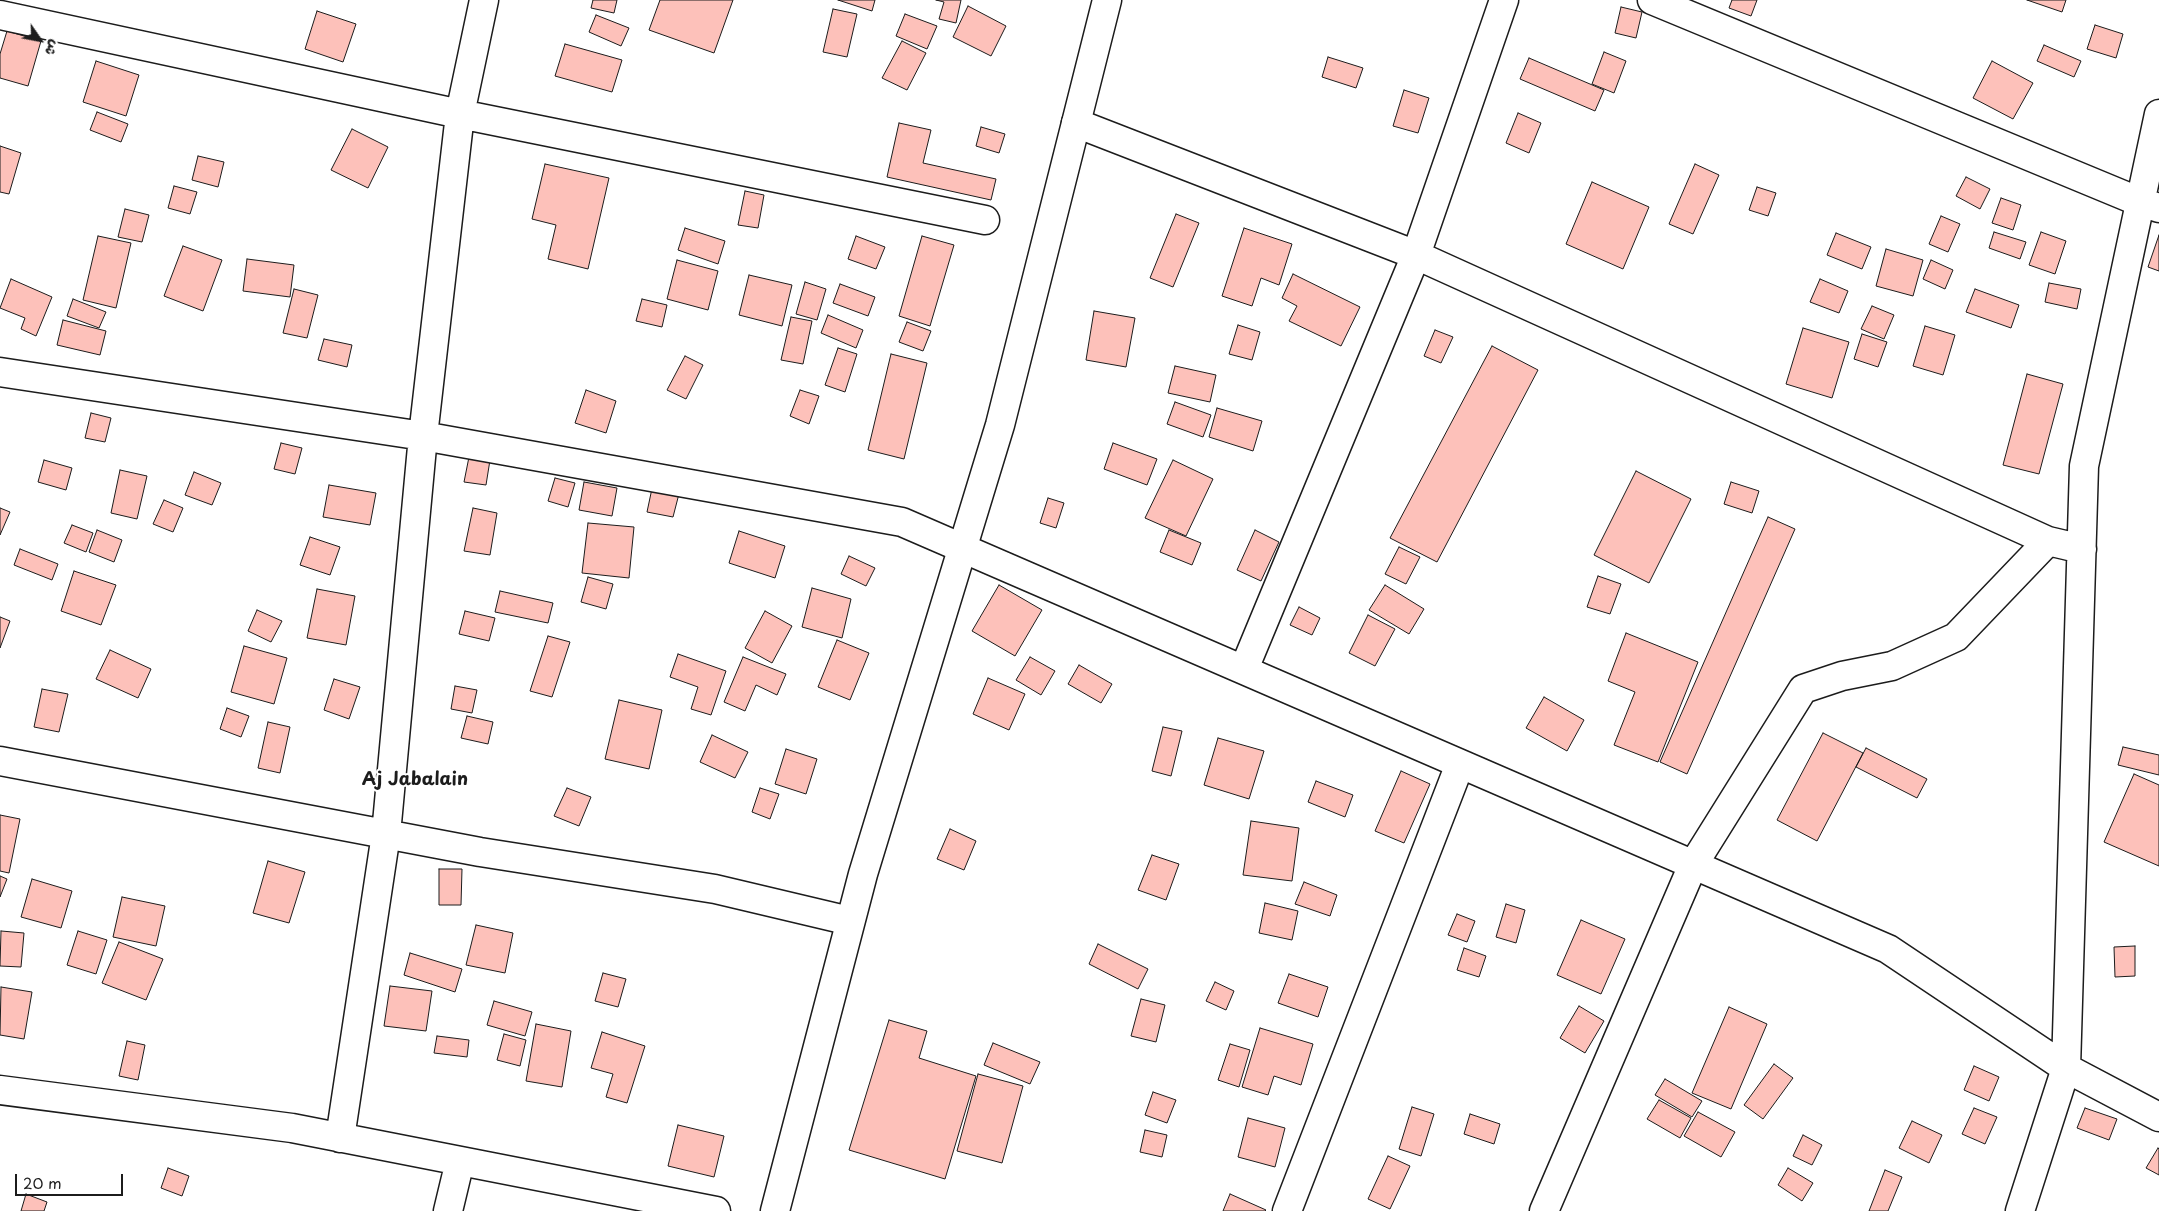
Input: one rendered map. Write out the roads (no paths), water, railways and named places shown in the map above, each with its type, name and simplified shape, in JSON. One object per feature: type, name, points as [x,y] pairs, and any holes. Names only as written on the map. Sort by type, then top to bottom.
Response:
[{"type":"street","points":[[340,1138],[386,834],[422,436],[460,114],[484,0]]},
{"type":"street","points":[[775,1211],[850,920],[1000,425],[1107,0]]},
{"type":"street","points":[[1244,670],[1416,255],[1504,0]]},
{"type":"street","points":[[1652,0],[2150,205]]},
{"type":"street","points":[[0,14],[460,114],[985,220]]},
{"type":"street","points":[[2020,1211],[2066,1068],[2084,466],[2150,205],[2159,114]]},
{"type":"street","points":[[1076,123],[1416,255],[2048,541],[2082,549]]},
{"type":"street","points":[[0,372],[422,436],[902,522],[1888,949],[2066,1068],[2159,1117]]},
{"type":"street","points":[[1544,1211],[1693,865],[1803,689],[1842,676],[1892,666],[1956,637],[2048,541]]},
{"type":"street","points":[[0,761],[480,852],[715,889],[850,920]]},
{"type":"street","points":[[1287,1211],[1460,764]]},
{"type":"street","points":[[0,1090],[292,1128],[716,1211]]},
{"type":"street","points":[[448,1211],[460,1161]]},
{"type":"district","name":"Aj Jabalain","points":[[415,780]]}]
